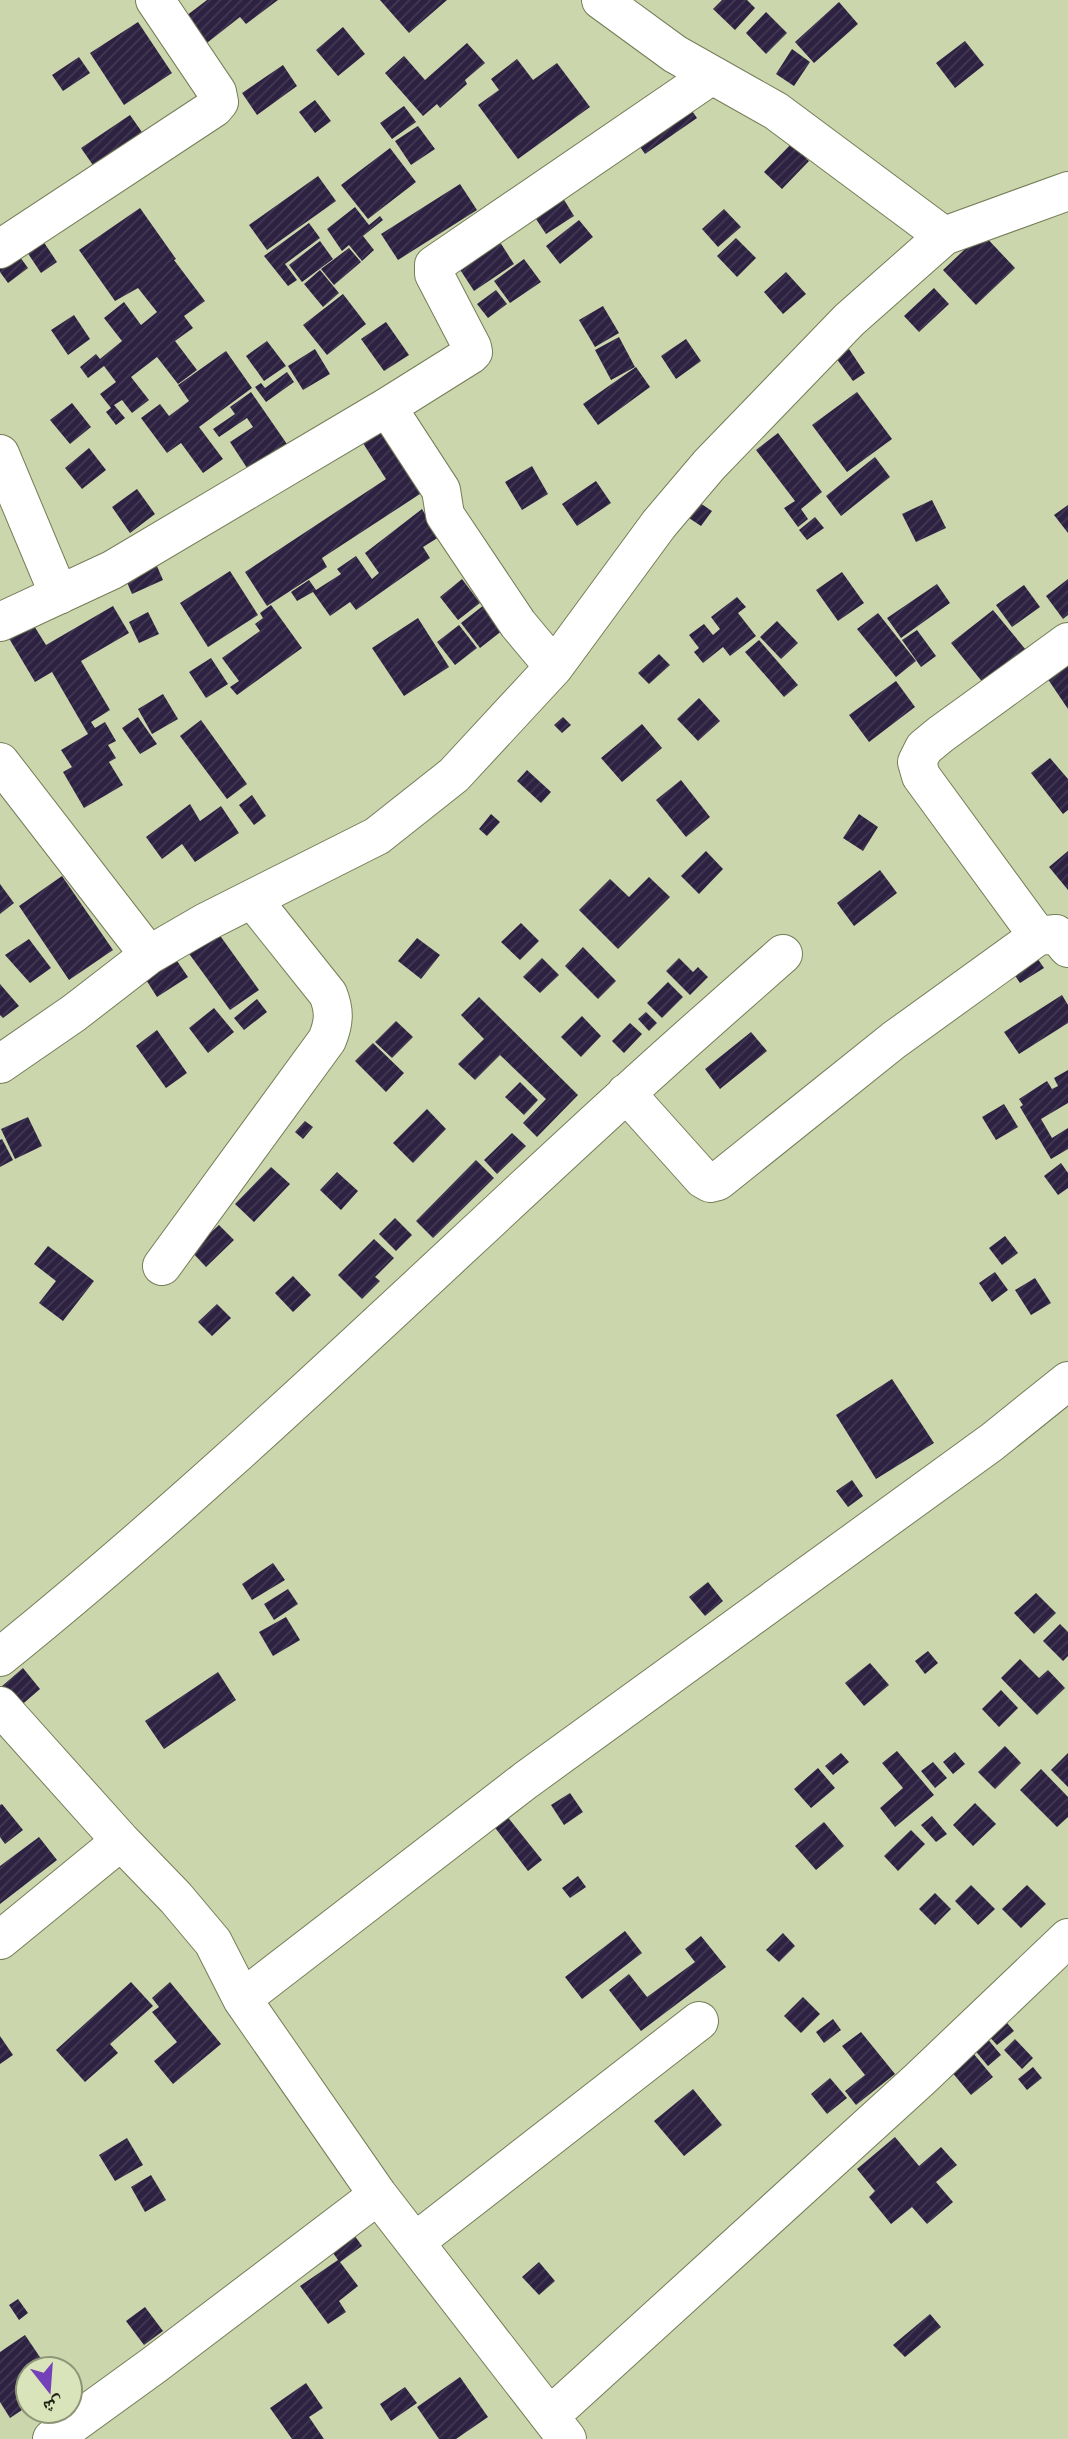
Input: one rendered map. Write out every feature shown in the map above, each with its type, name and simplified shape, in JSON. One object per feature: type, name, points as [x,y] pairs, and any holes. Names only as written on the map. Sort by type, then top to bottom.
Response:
[{"type":"street","points":[[0,250],[214,108],[219,102],[217,92],[155,0]]},
{"type":"street","points":[[601,0],[654,40],[776,111],[944,236]]},
{"type":"street","points":[[0,622],[112,570],[387,407],[473,352],[434,274],[434,265],[712,75]]},
{"type":"street","points":[[0,1064],[74,1013],[149,955],[206,922],[377,836],[454,775],[554,667],[660,524],[709,465],[824,344],[944,236],[1068,191]]},
{"type":"street","points":[[387,407],[441,490],[445,515],[518,624],[554,667]]},
{"type":"street","points":[[0,454],[59,595]]},
{"type":"street","points":[[626,1093],[703,1179],[710,1183],[718,1181],[894,1040],[1053,942],[921,776],[917,762],[924,748],[941,734],[1068,642]]},
{"type":"street","points":[[0,762],[149,955]]},
{"type":"street","points":[[162,1266],[327,1040],[334,1019],[328,994],[253,900]]},
{"type":"street","points":[[0,1657],[61,1608],[199,1488],[626,1093],[783,954]]},
{"type":"street","points":[[242,1999],[526,1780],[992,1442],[1068,1381]]},
{"type":"street","points":[[0,1706],[213,1942],[242,1999],[378,2194],[559,2427],[1068,1938]]},
{"type":"street","points":[[0,1940],[121,1841]]},
{"type":"street","points":[[415,2242],[699,2021]]},
{"type":"street","points":[[52,2439],[154,2365],[378,2194]]},
{"type":"building","points":[[207,0],[278,0],[246,24],[240,17],[203,46],[182,19]]},
{"type":"building","points":[[380,0],[447,0],[409,33]]},
{"type":"building","points":[[722,0],[747,0],[755,8],[735,30],[713,9]]},
{"type":"building","points":[[839,2],[858,24],[814,63],[795,42]]},
{"type":"building","points":[[766,12],[787,33],[766,54],[746,33]]},
{"type":"building","points":[[138,22],[172,73],[124,105],[90,53]]},
{"type":"building","points":[[343,27],[365,54],[338,76],[316,50]]},
{"type":"building","points":[[965,41],[984,65],[955,88],[936,63]]},
{"type":"building","points":[[467,43],[485,63],[465,80],[467,84],[440,108],[437,104],[423,116],[385,73],[404,56],[425,80]]},
{"type":"building","points":[[792,49],[810,62],[794,86],[776,74]]},
{"type":"building","points":[[79,57],[90,73],[63,91],[52,75]]},
{"type":"building","points":[[517,59],[533,80],[557,63],[590,107],[518,159],[478,105],[499,90],[491,79]]},
{"type":"building","points":[[283,65],[297,86],[257,115],[242,93]]},
{"type":"building","points":[[684,99],[697,118],[645,154],[632,135]]},
{"type":"building","points":[[315,100],[331,121],[315,133],[299,112]]},
{"type":"building","points":[[404,106],[416,122],[392,139],[380,123]]},
{"type":"building","points":[[130,115],[144,135],[95,168],[81,148]]},
{"type":"building","points":[[418,126],[435,149],[411,165],[395,141]]},
{"type":"building","points":[[791,144],[809,161],[782,189],[764,172]]},
{"type":"building","points":[[390,148],[416,182],[368,219],[341,185]]},
{"type":"building","points":[[318,176],[336,201],[267,250],[249,225]]},
{"type":"building","points":[[460,184],[477,210],[398,260],[381,234]]},
{"type":"building","points":[[555,185],[574,216],[546,234],[526,204]]},
{"type":"building","points":[[355,207],[369,225],[380,216],[383,220],[363,236],[374,250],[362,261],[349,245],[342,251],[327,229]]},
{"type":"building","points":[[140,208],[205,301],[184,316],[193,328],[175,341],[197,370],[178,384],[157,357],[131,377],[149,400],[132,413],[122,400],[114,405],[125,418],[116,425],[106,412],[111,408],[100,394],[116,382],[104,366],[88,378],[80,367],[96,354],[100,359],[122,341],[104,318],[124,302],[141,325],[157,312],[138,288],[115,301],[79,250]]},
{"type":"building","points":[[724,209],[741,227],[718,247],[702,229]]},
{"type":"building","points":[[579,220],[593,237],[560,264],[546,246]]},
{"type":"building","points":[[309,223],[320,238],[285,264],[297,280],[288,286],[264,256]]},
{"type":"building","points":[[982,233],[1015,268],[976,305],[943,270]]},
{"type":"building","points":[[736,238],[756,258],[737,277],[717,256]]},
{"type":"building","points":[[498,239],[514,264],[474,291],[457,265]]},
{"type":"building","points":[[43,241],[57,262],[41,273],[27,252]]},
{"type":"building","points":[[320,241],[333,259],[302,282],[289,265]]},
{"type":"building","points":[[12,246],[28,268],[8,283],[0,272],[0,254]]},
{"type":"building","points":[[349,248],[361,262],[334,285],[321,269]]},
{"type":"building","points":[[524,259],[541,282],[510,303],[494,281]]},
{"type":"building","points":[[320,270],[339,293],[323,307],[304,284]]},
{"type":"building","points":[[786,272],[806,294],[783,314],[764,292]]},
{"type":"building","points":[[934,288],[949,304],[919,332],[904,316]]},
{"type":"building","points":[[496,290],[507,304],[488,318],[477,304]]},
{"type":"building","points":[[343,294],[366,324],[327,355],[303,325]]},
{"type":"building","points":[[603,306],[619,333],[595,347],[579,320]]},
{"type":"building","points":[[74,315],[90,339],[68,355],[51,330]]},
{"type":"building","points":[[386,322],[409,355],[384,371],[361,339]]},
{"type":"building","points":[[619,337],[635,367],[611,380],[595,350]]},
{"type":"building","points":[[686,339],[701,361],[676,379],[661,356]]},
{"type":"building","points":[[267,341],[286,366],[264,381],[246,356]]},
{"type":"building","points":[[315,349],[330,374],[303,390],[288,366]]},
{"type":"building","points":[[849,349],[865,373],[853,381],[836,358]]},
{"type":"building","points":[[226,351],[252,388],[199,427],[223,459],[203,473],[181,443],[167,453],[141,418],[160,404],[169,416],[189,401],[178,385]]},
{"type":"building","points":[[636,367],[650,387],[598,425],[583,404]]},
{"type":"building","points":[[287,372],[294,382],[266,402],[255,387],[261,383],[265,388]]},
{"type":"building","points":[[251,392],[289,447],[251,474],[230,442],[253,427],[247,418],[219,437],[213,429],[235,414],[230,407]]},
{"type":"building","points":[[857,392],[892,439],[847,472],[812,425]]},
{"type":"building","points":[[72,403],[91,427],[70,444],[50,420]]},
{"type":"building","points":[[379,424],[423,492],[322,558],[327,567],[267,606],[245,572],[386,479],[359,437]]},
{"type":"building","points":[[778,433],[822,492],[801,509],[808,519],[798,527],[784,508],[795,501],[756,450]]},
{"type":"building","points":[[89,448],[106,470],[82,489],[65,468]]},
{"type":"building","points":[[875,457],[890,477],[841,516],[826,496]]},
{"type":"building","points":[[532,466],[548,494],[522,510],[505,482]]},
{"type":"building","points":[[596,481],[611,503],[577,526],[562,504]]},
{"type":"building","points":[[137,489],[155,514],[130,533],[112,507]]},
{"type":"building","points":[[932,500],[946,528],[916,542],[902,514]]},
{"type":"building","points":[[697,501],[712,511],[701,526],[686,516]]},
{"type":"building","points":[[1068,505],[1068,533],[1054,515]]},
{"type":"building","points":[[422,509],[439,537],[423,547],[430,558],[356,610],[350,602],[330,616],[313,592],[297,601],[291,592],[309,580],[316,590],[341,574],[337,569],[356,556],[372,579],[379,573],[365,553]]},
{"type":"building","points":[[815,517],[824,528],[807,540],[799,530]]},
{"type":"building","points":[[153,557],[163,580],[132,594],[122,571]]},
{"type":"building","points":[[230,571],[258,615],[208,647],[180,603]]},
{"type":"building","points":[[842,572],[864,603],[838,621],[816,590]]},
{"type":"building","points":[[462,579],[480,603],[458,620],[440,597]]},
{"type":"building","points":[[1068,579],[1068,615],[1063,619],[1046,596]]},
{"type":"building","points":[[937,584],[950,603],[901,638],[887,618]]},
{"type":"building","points":[[1024,585],[1040,607],[1012,627],[996,605]]},
{"type":"building","points":[[737,597],[746,607],[738,613],[756,636],[730,656],[723,647],[703,663],[694,652],[699,648],[689,635],[704,624],[713,635],[720,629],[711,617]]},
{"type":"building","points":[[271,605],[302,648],[237,695],[230,687],[239,681],[222,658],[260,631],[255,624],[263,618],[260,613]]},
{"type":"building","points":[[484,605],[503,630],[480,648],[461,623]]},
{"type":"building","points":[[113,606],[129,633],[81,661],[110,710],[91,722],[95,728],[105,722],[116,741],[108,745],[116,758],[109,762],[123,785],[84,808],[63,772],[72,767],[61,750],[88,734],[52,672],[35,682],[7,635],[31,621],[46,645]]},
{"type":"building","points":[[993,610],[1026,650],[984,684],[951,643]]},
{"type":"building","points":[[148,612],[159,634],[139,643],[129,622]]},
{"type":"building","points":[[878,613],[916,661],[896,677],[857,629]]},
{"type":"building","points":[[418,618],[449,667],[404,696],[372,648]]},
{"type":"building","points":[[777,621],[798,643],[781,659],[760,637]]},
{"type":"building","points":[[459,625],[477,648],[455,665],[437,642]]},
{"type":"building","points":[[917,630],[936,656],[921,667],[902,640]]},
{"type":"building","points":[[759,640],[798,685],[784,697],[745,652]]},
{"type":"building","points":[[1068,648],[1068,709],[1041,669]]},
{"type":"building","points":[[659,654],[670,665],[649,684],[638,673]]},
{"type":"building","points":[[211,658],[228,684],[206,698],[189,672]]},
{"type":"building","points":[[896,681],[915,707],[869,742],[849,715]]},
{"type":"building","points":[[163,694],[178,719],[152,734],[138,709]]},
{"type":"building","points":[[699,698],[720,721],[698,741],[677,719]]},
{"type":"building","points":[[138,717],[157,744],[140,754],[122,728]]},
{"type":"building","points":[[563,717],[571,725],[562,733],[554,725]]},
{"type":"building","points":[[201,720],[247,784],[227,799],[180,736]]},
{"type":"building","points":[[642,724],[662,748],[622,782],[601,758]]},
{"type":"building","points":[[1050,758],[1068,779],[1068,810],[1063,814],[1031,773]]},
{"type":"building","points":[[527,770],[551,792],[541,803],[517,781]]},
{"type":"building","points":[[681,780],[710,817],[686,837],[656,800]]},
{"type":"building","points":[[252,795],[266,816],[254,825],[239,805]]},
{"type":"building","points":[[190,804],[200,821],[221,806],[239,833],[195,862],[182,844],[162,859],[146,837]]},
{"type":"building","points":[[491,814],[500,822],[487,836],[479,829]]},
{"type":"building","points":[[859,814],[878,827],[863,851],[843,838]]},
{"type":"building","points":[[706,851],[723,869],[699,894],[681,876]]},
{"type":"building","points":[[1068,851],[1068,890],[1049,867]]},
{"type":"building","points":[[880,870],[897,893],[854,926],[837,903]]},
{"type":"building","points":[[62,876],[113,950],[69,980],[19,906]]},
{"type":"building","points":[[649,877],[670,897],[618,949],[579,910],[610,879],[629,897]]},
{"type":"building","points":[[0,884],[14,903],[0,914]]},
{"type":"building","points":[[211,923],[259,990],[230,1010],[182,944]]},
{"type":"building","points":[[521,923],[539,941],[520,960],[501,942]]},
{"type":"building","points":[[417,938],[440,955],[421,979],[398,961]]},
{"type":"building","points":[[29,939],[51,968],[30,983],[5,955]]},
{"type":"building","points":[[583,947],[616,981],[598,999],[565,966]]},
{"type":"building","points":[[1031,949],[1044,968],[1020,983],[1007,964]]},
{"type":"building","points":[[173,955],[188,977],[157,997],[143,975]]},
{"type":"building","points":[[542,958],[559,975],[540,993],[523,977]]},
{"type":"building","points":[[679,958],[693,972],[698,967],[708,977],[690,995],[666,971]]},
{"type":"building","points":[[668,982],[683,997],[662,1018],[647,1003]]},
{"type":"building","points":[[0,984],[19,1006],[3,1018],[0,1015]]},
{"type":"building","points":[[1062,995],[1068,1005],[1068,1023],[1019,1054],[1004,1032]]},
{"type":"building","points":[[479,997],[578,1095],[537,1137],[523,1123],[546,1099],[500,1055],[475,1080],[458,1064],[484,1039],[461,1015]]},
{"type":"building","points":[[257,999],[267,1012],[244,1030],[234,1018]]},
{"type":"building","points":[[214,1008],[234,1032],[208,1053],[189,1028]]},
{"type":"building","points":[[646,1012],[657,1023],[649,1031],[638,1019]]},
{"type":"building","points":[[582,1016],[601,1036],[581,1057],[561,1037]]},
{"type":"building","points":[[396,1021],[413,1037],[392,1058],[375,1042]]},
{"type":"building","points":[[630,1023],[642,1034],[624,1053],[612,1041]]},
{"type":"building","points":[[157,1030],[187,1073],[166,1088],[136,1046]]},
{"type":"building","points":[[751,1032],[767,1051],[720,1089],[705,1069]]},
{"type":"building","points":[[373,1043],[404,1073],[386,1092],[355,1061]]},
{"type":"building","points":[[1068,1070],[1068,1103],[1041,1119],[1052,1138],[1068,1128],[1068,1149],[1051,1159],[1020,1107],[1023,1105],[1019,1099],[1047,1081],[1052,1089],[1058,1086],[1054,1078]]},
{"type":"building","points":[[520,1082],[538,1100],[524,1115],[505,1097]]},
{"type":"building","points":[[1004,1104],[1018,1127],[996,1140],[982,1117]]},
{"type":"building","points":[[427,1109],[446,1129],[413,1163],[393,1143]]},
{"type":"building","points":[[28,1117],[42,1146],[15,1159],[1,1129]]},
{"type":"building","points":[[305,1121],[313,1127],[303,1139],[295,1132]]},
{"type":"building","points":[[512,1133],[526,1146],[497,1174],[484,1160]]},
{"type":"building","points":[[2,1139],[13,1160],[0,1167],[0,1140]]},
{"type":"building","points":[[476,1160],[494,1178],[433,1238],[416,1221]]},
{"type":"building","points":[[1061,1163],[1068,1173],[1068,1188],[1058,1195],[1044,1176]]},
{"type":"building","points":[[271,1167],[290,1184],[254,1222],[235,1204]]},
{"type":"building","points":[[337,1172],[358,1191],[341,1210],[320,1190]]},
{"type":"building","points":[[395,1218],[412,1235],[396,1251],[379,1234]]},
{"type":"building","points":[[219,1225],[234,1240],[206,1267],[191,1251]]},
{"type":"building","points":[[1005,1236],[1018,1253],[1002,1265],[989,1248]]},
{"type":"building","points":[[374,1239],[394,1258],[375,1277],[380,1281],[362,1299],[338,1275]]},
{"type":"building","points":[[48,1246],[94,1281],[63,1321],[39,1303],[56,1281],[34,1264]]},
{"type":"building","points":[[995,1272],[1008,1290],[992,1302],[979,1283]]},
{"type":"building","points":[[293,1276],[311,1295],[293,1312],[275,1293]]},
{"type":"building","points":[[1035,1278],[1051,1303],[1031,1315],[1015,1290]]},
{"type":"building","points":[[217,1304],[231,1318],[212,1336],[198,1322]]},
{"type":"building","points":[[892,1379],[934,1443],[876,1479],[836,1415]]},
{"type":"building","points":[[852,1480],[863,1496],[848,1507],[836,1491]]},
{"type":"building","points":[[273,1563],[285,1580],[252,1600],[242,1584]]},
{"type":"building","points":[[708,1582],[723,1601],[705,1616],[689,1597]]},
{"type":"building","points":[[288,1589],[298,1604],[274,1620],[264,1604]]},
{"type":"building","points":[[1036,1593],[1056,1613],[1034,1634],[1014,1613]]},
{"type":"building","points":[[286,1617],[300,1640],[273,1656],[259,1632]]},
{"type":"building","points":[[1060,1624],[1068,1632],[1068,1656],[1063,1661],[1043,1641]]},
{"type":"building","points":[[928,1651],[938,1663],[925,1674],[915,1661]]},
{"type":"building","points":[[1020,1659],[1039,1678],[1048,1670],[1065,1688],[1037,1715],[1001,1678]]},
{"type":"building","points":[[870,1663],[889,1685],[864,1706],[845,1683]]},
{"type":"building","points":[[23,1668],[40,1689],[18,1708],[1,1687]]},
{"type":"building","points":[[218,1672],[236,1700],[164,1749],[145,1721]]},
{"type":"building","points":[[1001,1690],[1018,1708],[999,1727],[982,1709]]},
{"type":"building","points":[[1005,1746],[1021,1763],[995,1789],[978,1772]]},
{"type":"building","points":[[897,1751],[934,1795],[895,1827],[880,1808],[903,1788],[882,1763]]},
{"type":"building","points":[[955,1752],[965,1764],[953,1774],[943,1762]]},
{"type":"building","points":[[841,1753],[849,1762],[833,1775],[825,1766]]},
{"type":"building","points":[[1068,1753],[1068,1787],[1051,1770]]},
{"type":"building","points":[[933,1762],[947,1778],[935,1788],[921,1771]]},
{"type":"building","points":[[818,1768],[835,1788],[811,1808],[794,1789]]},
{"type":"building","points":[[1041,1769],[1068,1797],[1068,1817],[1057,1827],[1020,1790]]},
{"type":"building","points":[[570,1793],[583,1812],[564,1825],[551,1805]]},
{"type":"building","points":[[975,1803],[996,1824],[973,1846],[953,1825]]},
{"type":"building","points":[[2,1804],[23,1830],[5,1844],[0,1837]]},
{"type":"building","points":[[506,1815],[542,1860],[528,1871],[493,1825]]},
{"type":"building","points":[[932,1816],[947,1834],[936,1842],[921,1825]]},
{"type":"building","points":[[824,1822],[844,1846],[816,1870],[795,1846]]},
{"type":"building","points":[[911,1830],[925,1844],[898,1871],[884,1856]]},
{"type":"building","points":[[39,1837],[57,1860],[0,1904],[0,1866]]},
{"type":"building","points":[[578,1876],[586,1887],[570,1898],[562,1888]]},
{"type":"building","points":[[971,1885],[995,1909],[978,1925],[955,1901]]},
{"type":"building","points":[[1027,1885],[1046,1904],[1021,1928],[1002,1909]]},
{"type":"building","points":[[935,1893],[951,1909],[935,1925],[919,1909]]},
{"type":"building","points":[[625,1931],[642,1953],[582,1999],[565,1977]]},
{"type":"building","points":[[783,1933],[795,1946],[779,1962],[766,1950]]},
{"type":"building","points":[[701,1936],[726,1967],[641,2031],[609,1990],[629,1974],[647,1997],[695,1962],[685,1949]]},
{"type":"building","points":[[131,1982],[153,2006],[110,2044],[118,2053],[85,2082],[56,2050]]},
{"type":"building","points":[[170,1982],[221,2044],[173,2084],[154,2061],[177,2042],[152,2012],[159,2007],[152,1998]]},
{"type":"building","points":[[803,1997],[820,2014],[801,2033],[784,2016]]},
{"type":"building","points":[[1002,2017],[1014,2031],[997,2045],[984,2031]]},
{"type":"building","points":[[833,2019],[841,2030],[824,2043],[816,2032]]},
{"type":"building","points":[[861,2032],[895,2074],[856,2105],[845,2091],[865,2075],[842,2046]]},
{"type":"building","points":[[0,2036],[13,2055],[0,2064]]},
{"type":"building","points":[[986,2037],[1001,2055],[988,2066],[973,2048]]},
{"type":"building","points":[[1015,2039],[1033,2058],[1022,2069],[1004,2050]]},
{"type":"building","points":[[973,2053],[993,2077],[971,2095],[951,2071]]},
{"type":"building","points":[[1033,2067],[1042,2078],[1027,2090],[1018,2079]]},
{"type":"building","points":[[830,2078],[847,2098],[827,2114],[811,2094]]},
{"type":"building","points":[[693,2089],[722,2125],[684,2156],[654,2121]]},
{"type":"building","points":[[895,2137],[919,2166],[941,2147],[957,2165],[936,2182],[953,2202],[927,2224],[912,2207],[891,2224],[869,2197],[875,2191],[857,2169]]},
{"type":"building","points":[[127,2138],[143,2165],[115,2181],[99,2155]]},
{"type":"building","points":[[151,2175],[166,2200],[145,2212],[131,2187]]},
{"type":"building","points":[[347,2225],[362,2246],[340,2262],[358,2286],[339,2301],[346,2312],[328,2324],[300,2286],[338,2260],[324,2240]]},
{"type":"building","points":[[539,2262],[555,2281],[539,2295],[522,2277]]},
{"type":"building","points":[[18,2299],[28,2313],[19,2320],[9,2305]]},
{"type":"building","points":[[145,2307],[163,2331],[144,2345],[126,2321]]},
{"type":"building","points":[[930,2314],[941,2327],[905,2357],[893,2345]]},
{"type":"building","points":[[25,2335],[39,2355],[14,2355],[14,2415],[10,2418],[0,2402],[0,2352]]},
{"type":"building","points":[[460,2377],[488,2417],[456,2439],[439,2439],[417,2407]]},
{"type":"building","points":[[306,2383],[323,2408],[309,2417],[324,2439],[292,2439],[270,2408]]},
{"type":"building","points":[[405,2387],[417,2403],[391,2421],[380,2404]]}]
